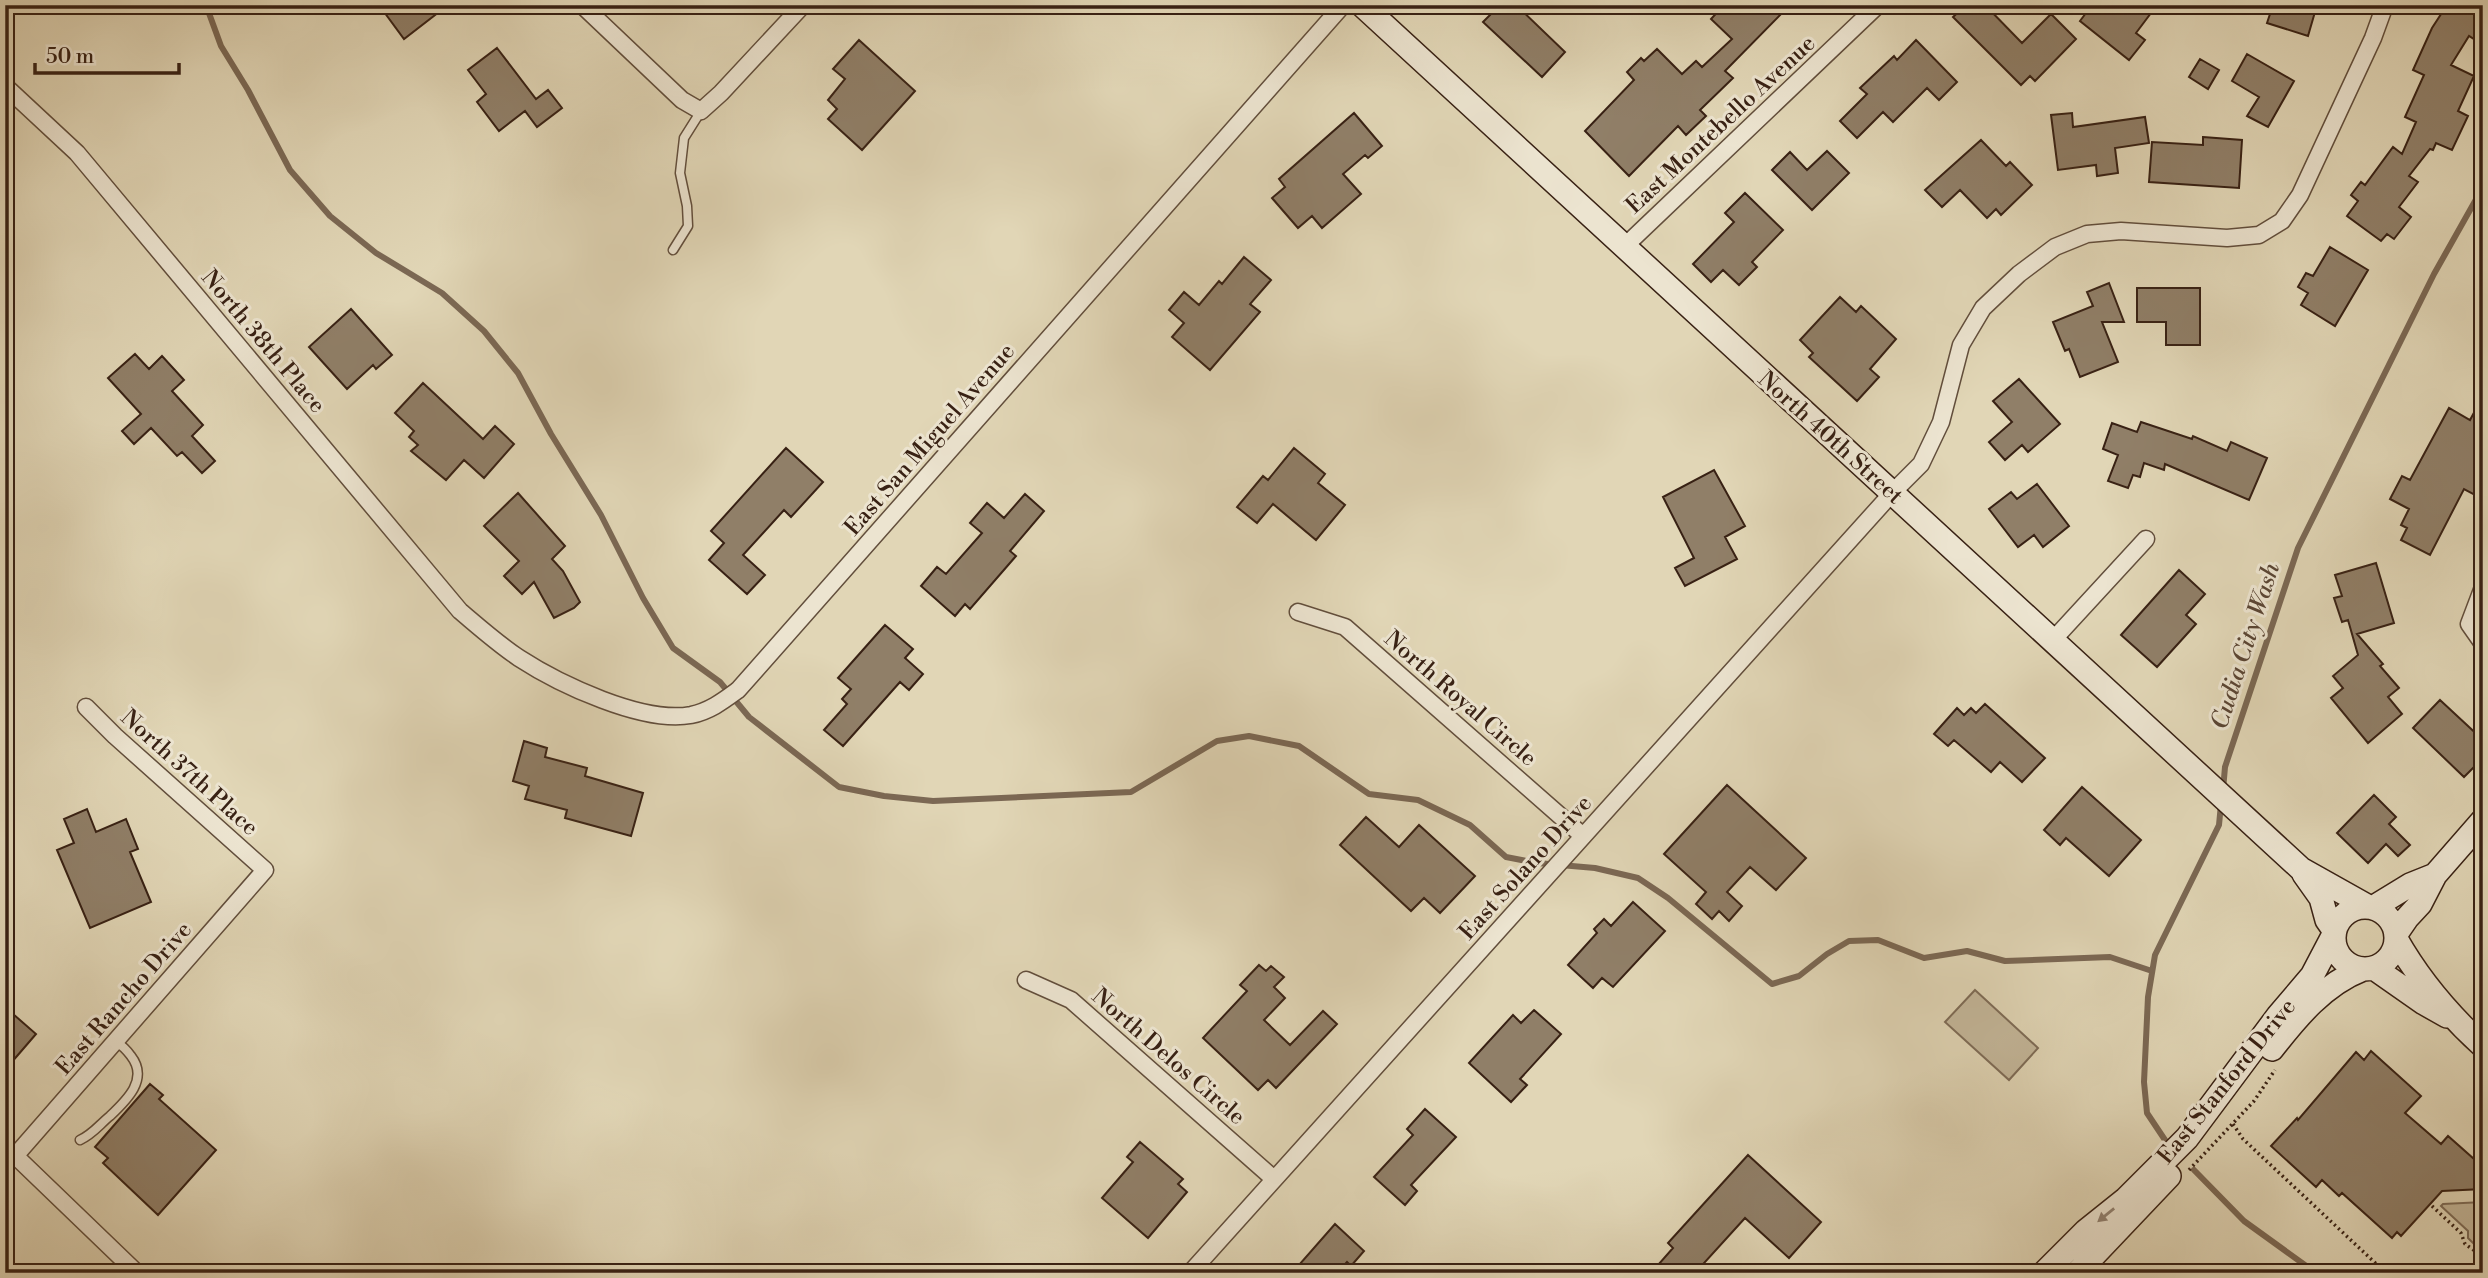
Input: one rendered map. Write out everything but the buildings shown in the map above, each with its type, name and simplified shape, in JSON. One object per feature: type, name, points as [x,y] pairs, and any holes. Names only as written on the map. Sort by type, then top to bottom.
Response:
[{"type":"street","points":[[582,5],[682,100],[701,111],[803,5]]},
{"type":"street","name":"East San Miguel Avenue","points":[[483,631],[519,658],[550,676],[624,708],[671,716],[690,715],[709,710],[722,702],[738,690],[761,665],[1343,5]]},
{"type":"street","name":"North 40th Street","points":[[1362,5],[2301,869],[2320,898],[2334,933]]},
{"type":"street","name":"East Montebello Avenue","points":[[1624,247],[1878,5]]},
{"type":"street","points":[[1893,492],[1921,464],[1941,422],[1961,345],[1983,308],[2019,274],[2055,247],[2087,234],[2121,231],[2227,238],[2259,235],[2281,221],[2300,195],[2373,38],[2385,5]]},
{"type":"street","name":"North 38th Place","points":[[6,89],[46,122],[85,161],[432,580],[460,611],[483,631]]},
{"type":"street","name":"East Solano Drive","points":[[1190,1273],[1893,492]]},
{"type":"street","points":[[2053,640],[2146,539]]},
{"type":"street","points":[[2483,587],[2469,624],[2483,644]]},
{"type":"street","name":"North Royal Circle","points":[[1298,612],[1345,626],[1583,836]]},
{"type":"street","name":"North 37th Place","points":[[86,707],[265,870]]},
{"type":"street","points":[[2368,968],[2390,957],[2396,937],[2407,918],[2420,904],[2435,874],[2483,820]]},
{"type":"street","name":"North 40th Street","points":[[2301,869],[2370,906]]},
{"type":"street","name":"East Rancho Drive","points":[[10,1151],[115,1041],[265,870]]},
{"type":"street","points":[[2435,874],[2370,906],[2350,910],[2343,915],[2334,933],[2338,955],[2345,962],[2368,968],[2453,1019]]},
{"type":"street","points":[[2370,906],[2389,917],[2396,937],[2417,972],[2475,1053]]},
{"type":"street","name":"East Stanford Drive","points":[[2044,1273],[2086,1231],[2126,1199],[2187,1138],[2278,1016],[2312,976],[2334,933]]},
{"type":"street","name":"East Stanford Drive","points":[[2077,1273],[2142,1207],[2196,1146],[2306,1009],[2345,976],[2368,968]]},
{"type":"street","name":"North Delos Circle","points":[[1026,980],[1071,1000],[1274,1179]]},
{"type":"street","points":[[10,1151],[137,1273]]},
{"type":"lane","points":[[673,250],[688,226],[680,173],[684,138],[701,111]]},
{"type":"lane","points":[[80,1140],[93,1133],[116,1110],[133,1091],[139,1076],[139,1066],[135,1060],[125,1046],[115,1041]]},
{"type":"path","points":[[2475,1053],[2483,1073]]},
{"type":"path","points":[[2183,1177],[2254,1101],[2280,1063]]},
{"type":"path","points":[[2233,1124],[2243,1139],[2386,1273]]},
{"type":"path","points":[[2432,1206],[2461,1233],[2465,1244],[2475,1251],[2476,1273]]},
{"type":"shaded area","points":[[1975,990],[2038,1048],[2009,1080],[1945,1022]]},
{"type":"shaded area","points":[[2483,1202],[2483,1243],[2475,1245],[2468,1238],[2468,1231],[2441,1206]]},
{"type":"waterway","points":[[206,5],[221,46],[248,90],[290,170],[330,216],[376,253],[442,293],[484,331],[518,373],[551,434],[601,515],[643,598],[673,648],[720,682],[749,717],[839,787],[884,796],[933,801],[1131,792],[1217,741],[1249,736],[1299,746],[1369,794],[1418,800],[1470,825],[1506,857],[1537,863],[1595,868],[1638,878],[1668,898],[1772,984],[1799,976],[1849,941],[1878,940],[1924,958],[1967,951],[2005,961],[2110,957],[2152,971]]},
{"type":"waterway","name":"Cudia City Wash","points":[[2223,790],[2225,767],[2298,548],[2434,274],[2483,187]]},
{"type":"waterway","name":"Cudia City Wash","points":[[2165,1140],[2147,1113],[2144,1082],[2148,997],[2155,955],[2219,825],[2221,804]]},
{"type":"waterway","name":"Cudia City Wash","points":[[2194,1170],[2244,1221],[2316,1273]]}]
